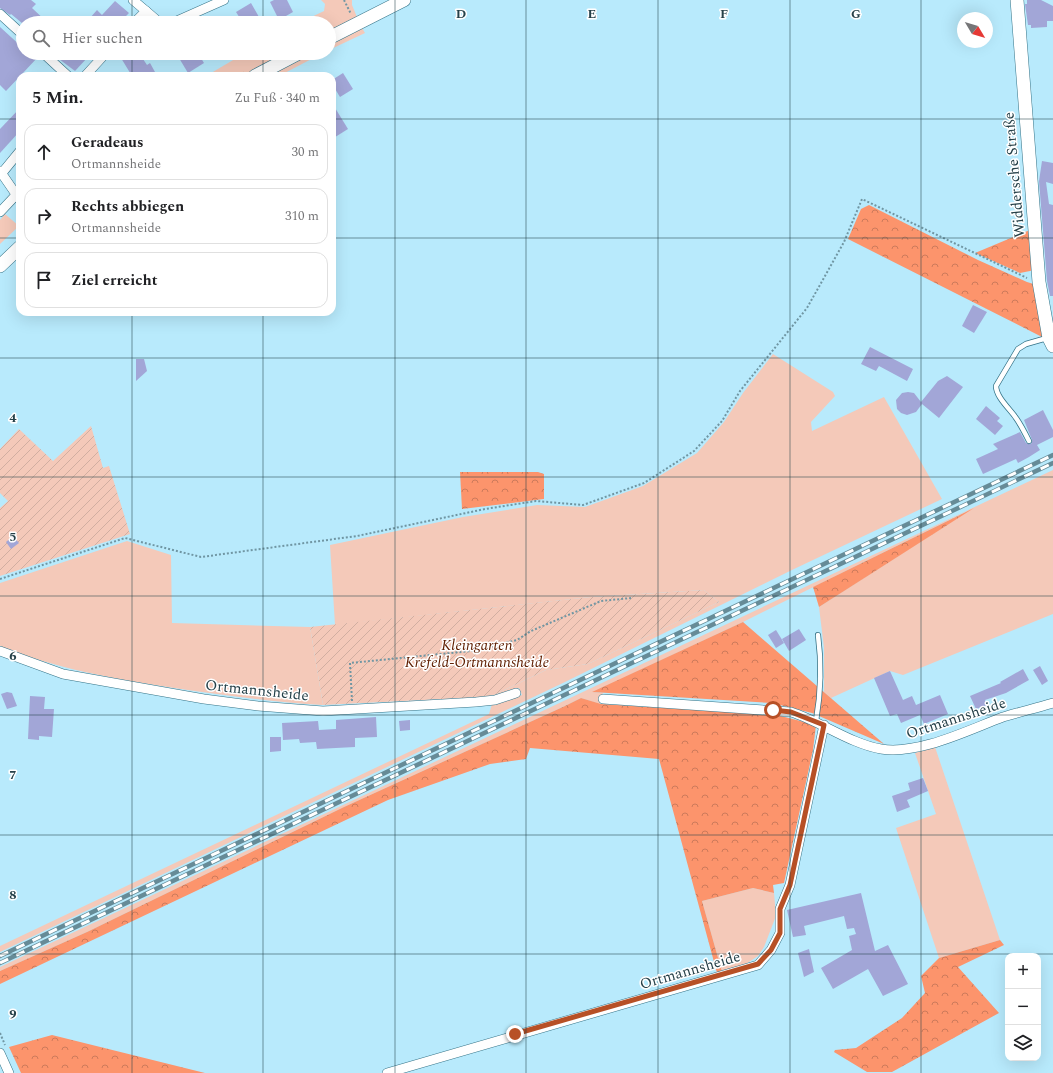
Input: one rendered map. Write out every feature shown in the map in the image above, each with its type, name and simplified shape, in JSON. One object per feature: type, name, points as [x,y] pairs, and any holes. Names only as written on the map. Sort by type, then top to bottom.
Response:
[{"type":"street","points":[[133,0],[152,16]]},
{"type":"street","points":[[188,16],[224,0]]},
{"type":"street","points":[[336,34],[404,0]]},
{"type":"street","name":"Widdersche Straße","points":[[1017,0],[1039,282],[1051,337]]},
{"type":"street","points":[[141,16],[146,11]]},
{"type":"street","points":[[0,14],[16,29]]},
{"type":"street","points":[[51,60],[64,72]]},
{"type":"street","points":[[89,72],[100,60]]},
{"type":"street","points":[[263,72],[286,60]]},
{"type":"street","points":[[16,155],[1,172],[16,194]]},
{"type":"street","points":[[0,212],[16,199]]},
{"type":"street","points":[[0,266],[16,251]]},
{"type":"street","name":"Ortmannsheide","points":[[0,651],[63,674],[204,699],[323,711],[476,702],[495,700],[516,693]]},
{"type":"street","name":"Ortmannsheide","points":[[603,699],[791,712],[820,723],[852,739],[875,747],[901,749],[930,744],[1008,716],[1053,703]]},
{"type":"street","name":"Ortmannsheide","points":[[388,1073],[758,964],[771,950],[780,933],[780,909],[790,885],[820,723]]},
{"type":"street","points":[[0,1053],[9,1073]]},
{"type":"lane","points":[[1029,440],[1017,419],[999,395],[996,390],[996,386],[1018,349],[1026,344],[1051,337]]},
{"type":"lane","points":[[818,635],[821,675],[820,723]]},
{"type":"path","points":[[344,0],[351,14]]},
{"type":"path","points":[[0,580],[126,538],[201,557],[357,536],[462,514],[536,501],[583,505],[644,482],[694,451],[722,421],[740,391],[807,308],[844,242],[862,199],[1020,276],[1039,282]]},
{"type":"path","points":[[353,710],[350,663],[471,651],[517,640],[531,632],[602,601],[631,598]]},
{"type":"green space","points":[[321,0],[352,0],[352,5],[357,17],[336,28],[336,16],[314,16],[324,11],[325,4]]},
{"type":"green space","points":[[362,28],[365,33],[336,47],[336,41]]},
{"type":"green space","points":[[233,60],[274,60],[251,72],[213,72]]},
{"type":"green space","points":[[300,60],[310,60],[287,72],[277,72]]},
{"type":"green space","points":[[869,205],[978,260],[1037,285],[1044,338],[848,239],[861,209]]},
{"type":"green space","points":[[5,214],[16,223],[16,229],[0,244],[0,220]]},
{"type":"green space","points":[[1030,230],[1035,270],[1020,273],[975,253]]},
{"type":"green space","points":[[773,354],[833,392],[835,396],[811,422],[812,431],[884,397],[942,499],[794,569],[565,682],[0,952],[0,946],[489,714],[492,704],[522,695],[519,688],[501,695],[494,695],[546,670],[588,664],[719,602],[704,590],[591,597],[335,625],[330,545],[463,517],[537,505],[585,507],[643,486],[697,453],[724,422],[743,393]]},
{"type":"green space","points":[[91,426],[103,468],[109,466],[130,534],[0,576],[0,508],[8,501],[0,493],[0,449],[19,429],[53,461]]},
{"type":"green space","points":[[1053,470],[1053,614],[903,675],[890,671],[831,698],[824,692],[824,648],[819,607],[969,510],[743,622],[593,692],[603,693],[600,704],[581,698],[344,807],[87,932],[0,971],[0,967]]},
{"type":"green space","points":[[460,472],[538,472],[544,474],[544,499],[462,509]]},
{"type":"green space","points":[[974,508],[819,607],[813,587]]},
{"type":"green space","points":[[127,541],[171,555],[172,623],[310,627],[323,705],[248,698],[130,681],[64,667],[0,646],[0,583]]},
{"type":"green space","name":"Kleingarten Krefeld-Ortmannsheide","points":[[704,590],[719,602],[588,664],[546,670],[494,695],[484,697],[323,705],[310,627],[591,597]]},
{"type":"green space","points":[[743,622],[884,744],[812,713],[772,703],[592,692]]},
{"type":"green space","points":[[581,698],[601,704],[777,715],[816,725],[813,750],[784,883],[773,885],[774,893],[753,888],[702,901],[722,972],[717,973],[659,759],[530,748],[526,759],[490,764],[388,800],[0,984],[0,971],[87,932],[344,807]]},
{"type":"green space","points":[[935,747],[1000,940],[939,958],[896,828],[936,814],[915,753]]},
{"type":"green space","points":[[753,888],[774,893],[776,916],[764,947],[758,956],[746,964],[722,972],[702,901]]},
{"type":"green space","points":[[1000,940],[1004,945],[958,967],[999,1013],[892,1072],[867,1072],[834,1052],[835,1050],[856,1048],[902,1018],[925,993],[921,976],[939,958]]},
{"type":"green space","points":[[52,1035],[205,1073],[21,1073],[9,1047]]},
{"type":"building","points":[[0,0],[31,0],[36,4],[32,8],[41,16],[16,16],[16,18],[0,8]]},
{"type":"building","points":[[274,0],[287,0],[293,12],[286,16],[277,16],[270,2]]},
{"type":"building","points":[[1027,0],[1041,0],[1053,6],[1053,21],[1047,21],[1047,27],[1031,28],[1031,25],[1028,25],[1025,4],[1027,4]]},
{"type":"building","points":[[115,1],[129,13],[126,16],[92,16],[97,10],[102,15]]},
{"type":"building","points":[[251,3],[258,16],[239,16],[236,12]]},
{"type":"building","points":[[0,27],[16,42],[16,60],[35,60],[24,72],[16,72],[16,80],[6,91],[0,85]]},
{"type":"building","points":[[60,60],[85,60],[75,71]]},
{"type":"building","points":[[122,60],[144,60],[147,65],[150,63],[155,72],[130,72]]},
{"type":"building","points":[[180,60],[202,60],[204,63],[187,72]]},
{"type":"building","points":[[343,73],[353,89],[340,97],[336,90],[336,77]]},
{"type":"building","points":[[336,110],[348,129],[336,136]]},
{"type":"building","points":[[16,112],[16,135],[0,153],[0,129]]},
{"type":"building","points":[[1042,161],[1053,163],[1053,184],[1046,182],[1049,204],[1053,205],[1053,296],[1050,296],[1047,281],[1039,181]]},
{"type":"building","points":[[973,305],[987,312],[974,333],[962,326]]},
{"type":"building","points":[[870,347],[913,369],[907,381],[879,366],[876,371],[861,364]]},
{"type":"building","points":[[136,359],[144,359],[147,371],[136,381]]},
{"type":"building","points":[[947,376],[963,387],[939,418],[922,404],[916,412],[907,415],[901,413],[897,409],[896,400],[902,393],[914,393],[921,402],[938,381]]},
{"type":"building","points":[[986,406],[1000,418],[997,421],[1003,426],[995,435],[976,419]]},
{"type":"building","points":[[1043,410],[1053,430],[1053,437],[1037,445],[1040,450],[1018,463],[1016,459],[983,474],[976,459],[998,449],[993,444],[1020,432],[1026,443],[1031,444],[1032,440],[1024,420]]},
{"type":"building","points":[[13,536],[19,543],[11,549],[6,542]]},
{"type":"building","points":[[799,629],[806,640],[789,651],[782,639]]},
{"type":"building","points":[[776,630],[784,643],[776,648],[768,635]]},
{"type":"building","points":[[1040,666],[1048,681],[1042,685],[1033,670]]},
{"type":"building","points":[[1023,669],[1029,680],[1006,693],[985,700],[987,705],[976,709],[970,696],[1001,683],[1000,682]]},
{"type":"building","points":[[890,671],[903,700],[912,696],[916,705],[940,695],[948,714],[924,724],[920,715],[901,723],[897,714],[890,716],[874,678]]},
{"type":"building","points":[[7,692],[12,693],[17,706],[7,709],[1,694]]},
{"type":"building","points":[[30,696],[45,697],[44,709],[54,709],[52,737],[39,736],[39,740],[28,739]]},
{"type":"building","points":[[376,717],[377,737],[355,738],[355,747],[317,749],[316,742],[300,743],[299,739],[283,740],[282,723],[318,721],[319,730],[336,729],[336,720]]},
{"type":"building","points":[[410,720],[410,730],[400,731],[399,721]]},
{"type":"building","points":[[270,737],[281,737],[281,751],[270,752]]},
{"type":"building","points":[[923,778],[928,791],[907,800],[910,807],[897,812],[892,796],[910,790],[908,783]]},
{"type":"building","points":[[861,893],[875,951],[888,945],[908,984],[883,996],[868,969],[833,989],[821,968],[852,950],[849,936],[856,934],[854,928],[847,929],[844,916],[804,926],[806,935],[793,937],[787,910]]},
{"type":"building","points":[[809,949],[814,972],[804,977],[798,953]]},
{"type":"railway","points":[[0,956],[1053,455]]},
{"type":"railway","points":[[0,963],[1053,463]]},
{"type":"route","points":[[515,1034],[758,964],[771,950],[780,933],[780,909],[790,885],[824,725],[791,712],[773,710]]}]
